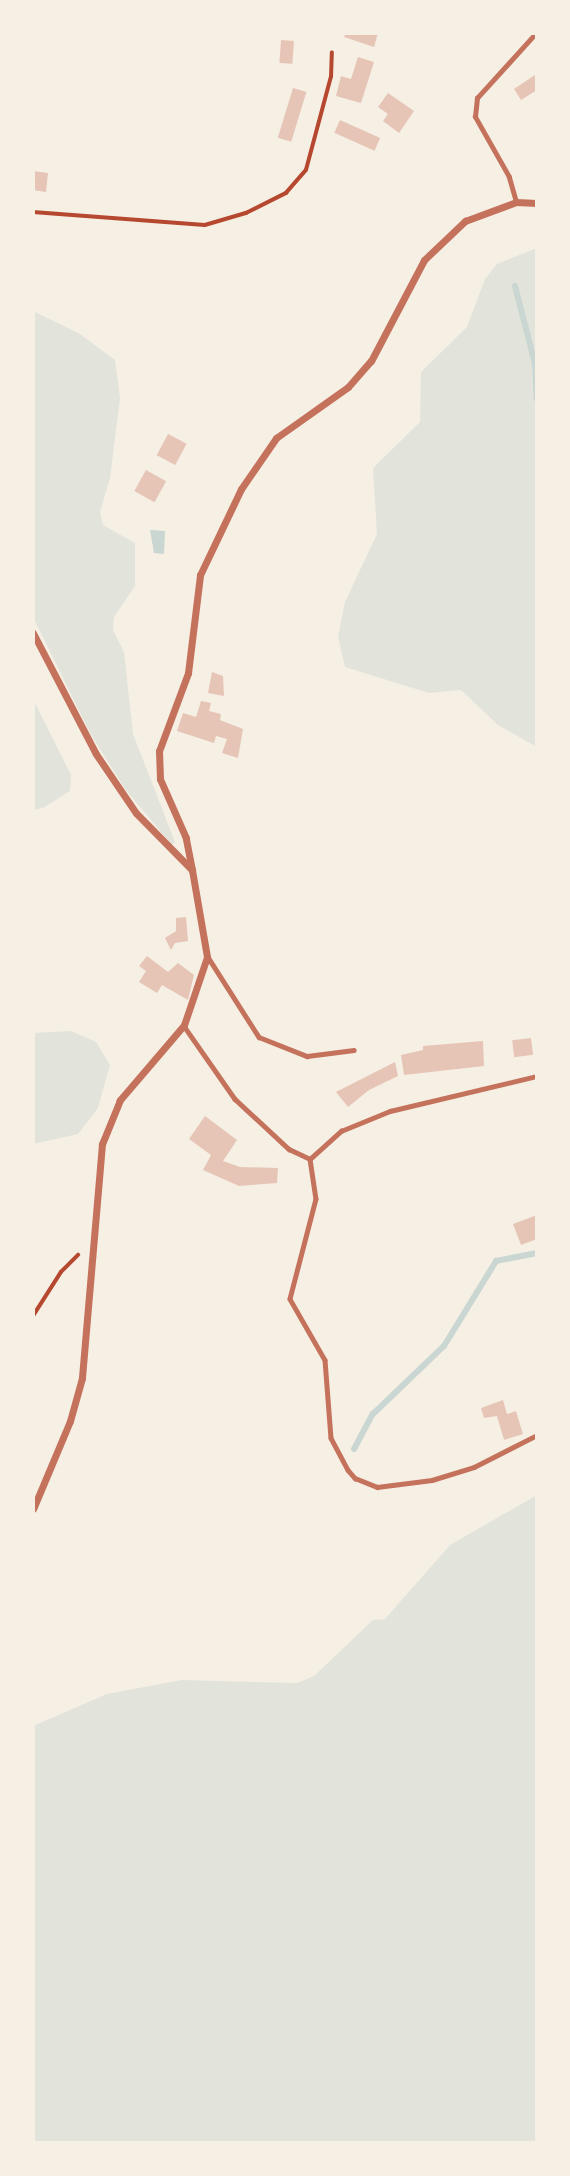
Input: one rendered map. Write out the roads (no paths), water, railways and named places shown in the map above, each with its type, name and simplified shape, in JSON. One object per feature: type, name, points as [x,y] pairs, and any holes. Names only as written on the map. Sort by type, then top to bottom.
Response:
[{"type":"street","points":[[33,1509],[82,1378],[96,1247],[93,1207],[102,1144],[120,1100],[184,1025],[207,957],[186,838],[160,779],[159,751],[188,673],[200,575],[241,489],[276,438],[348,387],[371,360],[424,260],[465,221],[516,202],[537,203]]},
{"type":"street","points":[[33,633],[96,754],[136,813],[192,870]]},
{"type":"lane","points":[[516,202],[509,177],[475,117],[477,98],[536,33]]},
{"type":"lane","points":[[207,957],[259,1037],[307,1056],[354,1050]]},
{"type":"lane","points":[[184,1025],[235,1099],[289,1149],[310,1159]]},
{"type":"lane","points":[[310,1159],[341,1131],[390,1111],[536,1077]]},
{"type":"lane","points":[[310,1159],[316,1199],[290,1299],[325,1360],[331,1438],[348,1470],[355,1478],[377,1487],[432,1480],[474,1467],[537,1435]]},
{"type":"waterway","points":[[515,286],[535,364],[537,399]]},
{"type":"waterway","points":[[354,1449],[373,1414],[444,1346],[496,1261],[537,1253]]}]
